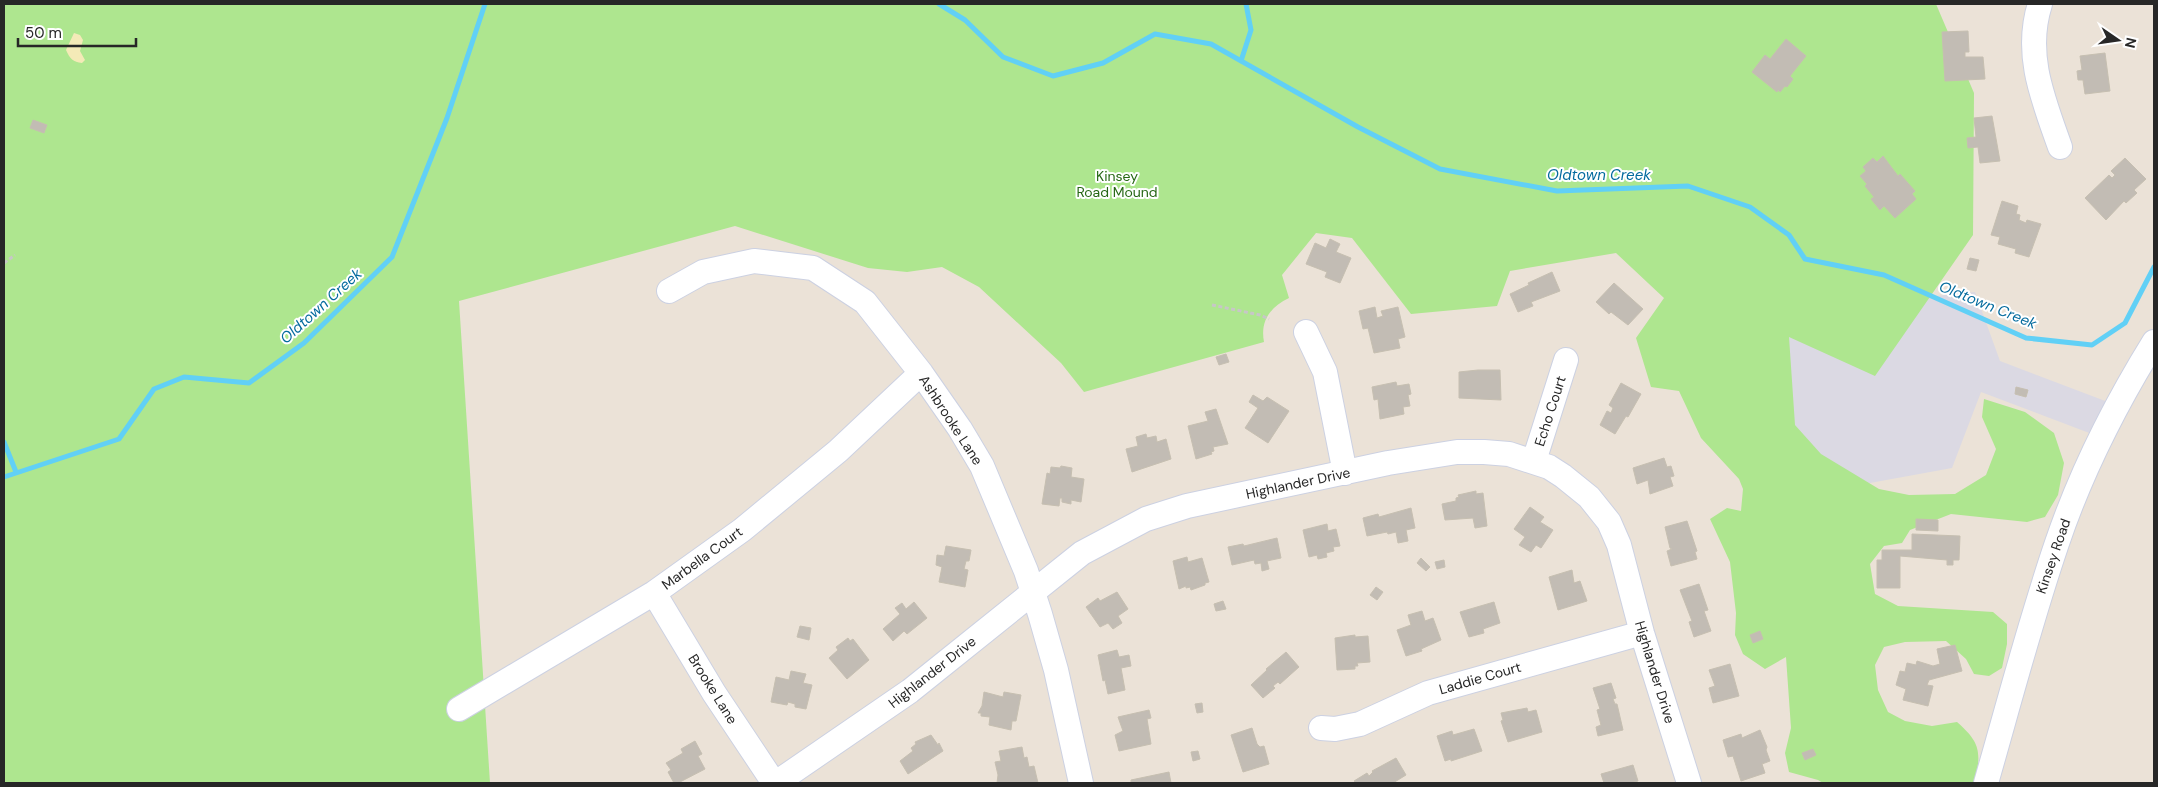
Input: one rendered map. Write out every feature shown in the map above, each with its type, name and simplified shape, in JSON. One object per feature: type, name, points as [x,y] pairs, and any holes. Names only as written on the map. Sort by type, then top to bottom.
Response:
[{"type":"street","points":[[2040,4],[2034,32],[2034,64],[2039,87],[2060,147]]},
{"type":"street","name":"Ashbrooke Lane","points":[[668,291],[703,272],[754,261],[813,268],[865,302],[921,373],[960,429],[982,466],[1032,592],[1056,670],[1081,783]]},
{"type":"street","points":[[1306,332],[1325,372],[1346,473]]},
{"type":"street","name":"Kinsey Road","points":[[1986,783],[2039,598],[2071,505],[2110,417],[2154,342]]},
{"type":"street","name":"Echo Court","points":[[1534,461],[1566,360]]},
{"type":"street","name":"Marbella Court","points":[[459,709],[654,593],[742,530],[838,451],[921,373]]},
{"type":"street","name":"Highlander Drive","points":[[775,783],[910,691],[1082,553],[1146,519],[1187,506],[1388,464],[1457,452],[1509,454],[1534,461],[1563,476],[1589,498],[1609,522],[1619,545],[1642,633],[1689,783]]},
{"type":"street","name":"Brooke Lane","points":[[654,593],[714,692],[775,783]]},
{"type":"street","name":"Laddie Court","points":[[1321,728],[1335,729],[1360,724],[1428,693],[1642,633]]},
{"type":"path","points":[[4,263],[15,255]]},
{"type":"path","points":[[1212,305],[1260,315],[1269,319]]},
{"type":"shaded area","points":[[1975,292],[2000,361],[2129,410],[2113,442],[1981,392],[1952,468],[1859,485],[1739,443],[1736,316]]},
{"type":"green space","name":"Kinsey Road Mound","points":[[4,4],[1936,4],[1974,93],[1973,235],[1875,376],[1789,337],[1795,425],[1821,454],[1879,489],[1909,495],[1955,494],[1986,475],[1996,449],[1982,417],[1984,399],[2025,412],[2054,433],[2064,463],[2058,495],[2045,517],[2027,522],[1951,514],[1910,530],[1902,543],[1884,546],[1870,564],[1875,594],[1898,606],[1993,612],[2007,624],[2007,644],[2002,668],[1989,676],[1974,674],[1966,659],[1946,641],[1905,642],[1884,647],[1875,665],[1878,690],[1888,712],[1905,721],[1932,726],[1957,722],[1971,736],[1975,742],[1978,756],[1975,783],[1823,783],[1789,772],[1785,753],[1791,728],[1786,657],[1765,669],[1743,654],[1735,635],[1736,613],[1730,562],[1710,519],[1727,508],[1741,511],[1743,489],[1739,479],[1701,438],[1679,391],[1651,387],[1636,338],[1664,298],[1616,253],[1510,271],[1497,306],[1411,314],[1352,238],[1316,233],[1282,275],[1289,298],[1272,310],[1265,321],[1264,342],[1084,392],[1061,363],[979,287],[942,267],[907,272],[868,268],[735,226],[459,301],[490,783],[4,783]]},
{"type":"sand","points":[[74,33],[80,35],[83,40],[80,51],[85,60],[82,63],[72,60],[66,50]]},
{"type":"building","points":[[1968,31],[1969,52],[1965,52],[1965,57],[1983,57],[1985,79],[1945,81],[1942,32]]},
{"type":"building","points":[[1786,39],[1806,56],[1790,76],[1793,79],[1787,87],[1785,86],[1780,92],[1778,90],[1777,92],[1752,72],[1765,55],[1770,59]]},
{"type":"building","points":[[2105,53],[2110,91],[2085,94],[2083,80],[2078,80],[2077,71],[2082,70],[2080,56]]},
{"type":"building","points":[[1992,116],[2000,161],[1980,163],[1978,147],[1968,148],[1967,138],[1976,137],[1974,118]]},
{"type":"building","points":[[33,120],[47,125],[44,133],[30,128]]},
{"type":"building","points":[[1883,156],[1898,176],[1900,174],[1915,191],[1912,194],[1916,199],[1895,218],[1884,206],[1880,210],[1871,199],[1874,197],[1860,176],[1866,171],[1863,167],[1873,158],[1877,162]]},
{"type":"building","points":[[2125,158],[2146,179],[2134,190],[2137,193],[2126,203],[2124,201],[2106,220],[2085,198],[2109,175],[2112,178],[2115,175],[2111,171]]},
{"type":"building","points":[[2002,201],[2018,206],[2016,214],[2020,215],[2019,220],[2026,223],[2027,220],[2041,224],[2029,257],[2015,253],[2016,249],[1998,244],[2000,237],[1991,235]]},
{"type":"building","points":[[1330,239],[1340,244],[1336,252],[1351,258],[1340,283],[1325,277],[1327,272],[1306,264],[1315,243],[1326,248]]},
{"type":"building","points":[[1970,258],[1979,260],[1976,271],[1967,269]]},
{"type":"building","points":[[1552,272],[1560,291],[1531,302],[1533,306],[1518,312],[1510,294]]},
{"type":"building","points":[[1614,283],[1643,309],[1628,325],[1611,312],[1609,314],[1596,302]]},
{"type":"building","points":[[1375,307],[1377,318],[1383,316],[1381,311],[1398,307],[1405,337],[1398,339],[1400,348],[1374,353],[1368,328],[1363,329],[1359,311]]},
{"type":"building","points":[[1226,354],[1229,362],[1219,365],[1216,357]]},
{"type":"building","points":[[1500,370],[1501,400],[1459,398],[1459,372]]},
{"type":"building","points":[[1396,382],[1397,386],[1409,384],[1411,394],[1408,395],[1410,406],[1403,407],[1404,414],[1380,419],[1378,399],[1374,400],[1372,387]]},
{"type":"building","points":[[1621,383],[1641,394],[1628,417],[1626,416],[1615,434],[1600,425],[1607,411],[1611,413],[1613,408],[1609,405]]},
{"type":"building","points":[[2016,387],[2028,390],[2026,397],[2015,394]]},
{"type":"building","points":[[1253,395],[1263,401],[1267,397],[1289,411],[1268,443],[1245,428],[1258,408],[1249,402]]},
{"type":"building","points":[[1216,409],[1228,444],[1213,447],[1214,451],[1211,452],[1212,454],[1196,459],[1188,426],[1208,421],[1205,412]]},
{"type":"building","points":[[1146,434],[1147,438],[1156,436],[1157,442],[1166,439],[1171,459],[1132,472],[1126,449],[1138,446],[1136,437]]},
{"type":"building","points":[[1664,458],[1667,467],[1671,466],[1674,476],[1670,477],[1673,486],[1650,494],[1648,480],[1637,484],[1633,468]]},
{"type":"building","points":[[1061,466],[1072,468],[1071,477],[1084,479],[1081,502],[1071,500],[1071,504],[1062,502],[1062,498],[1060,498],[1059,506],[1042,504],[1047,473],[1050,474],[1051,467],[1060,468]]},
{"type":"building","points":[[1476,491],[1476,494],[1483,493],[1487,526],[1475,528],[1473,518],[1445,520],[1442,504],[1456,501],[1456,498],[1459,497],[1458,495]]},
{"type":"building","points":[[1530,507],[1544,517],[1540,522],[1553,530],[1541,548],[1536,545],[1531,552],[1519,545],[1525,537],[1514,529]]},
{"type":"building","points":[[1411,508],[1415,528],[1406,530],[1408,541],[1398,543],[1396,532],[1367,536],[1363,518],[1378,514],[1379,517]]},
{"type":"building","points":[[1916,519],[1938,520],[1938,531],[1916,530]]},
{"type":"building","points":[[1687,521],[1697,551],[1695,552],[1697,559],[1671,566],[1667,551],[1672,549],[1670,548],[1665,527]]},
{"type":"building","points":[[1327,524],[1328,531],[1336,529],[1340,546],[1333,547],[1334,551],[1326,553],[1327,557],[1318,559],[1317,555],[1309,557],[1303,530]]},
{"type":"building","points":[[1912,534],[1960,536],[1959,560],[1953,560],[1953,565],[1947,565],[1947,560],[1900,556],[1900,588],[1877,588],[1877,560],[1882,560],[1882,550],[1912,550]]},
{"type":"building","points":[[1277,538],[1281,558],[1267,561],[1269,569],[1262,571],[1261,563],[1255,564],[1254,560],[1232,565],[1228,547],[1243,544],[1244,546]]},
{"type":"building","points":[[946,546],[971,550],[969,561],[966,561],[964,569],[968,570],[965,587],[939,582],[942,567],[936,565],[937,555],[944,556]]},
{"type":"building","points":[[1187,557],[1188,562],[1202,558],[1209,582],[1191,590],[1190,587],[1186,588],[1186,586],[1179,589],[1173,561]]},
{"type":"building","points":[[1421,558],[1430,567],[1426,571],[1417,563]]},
{"type":"building","points":[[1444,560],[1445,567],[1437,569],[1435,562]]},
{"type":"building","points":[[1572,570],[1574,583],[1580,581],[1587,601],[1558,610],[1549,577]]},
{"type":"building","points":[[1699,584],[1708,610],[1704,611],[1711,631],[1694,637],[1689,622],[1692,621],[1680,590]]},
{"type":"building","points":[[1376,587],[1383,592],[1377,600],[1370,595]]},
{"type":"building","points":[[1117,592],[1128,609],[1118,616],[1122,623],[1113,629],[1108,623],[1100,627],[1086,607],[1098,598],[1100,601]]},
{"type":"building","points":[[1223,601],[1226,609],[1216,611],[1214,604]]},
{"type":"building","points":[[914,602],[927,618],[907,634],[904,631],[893,641],[883,629],[900,614],[895,608],[902,603],[906,609]]},
{"type":"building","points":[[1494,602],[1500,623],[1483,629],[1484,633],[1469,637],[1460,612]]},
{"type":"building","points":[[1422,611],[1425,621],[1433,618],[1441,640],[1421,649],[1422,651],[1406,656],[1397,630],[1411,625],[1408,615]]},
{"type":"building","points":[[800,626],[811,628],[809,640],[797,637]]},
{"type":"building","points":[[1760,631],[1763,639],[1753,643],[1750,635]]},
{"type":"building","points":[[1355,635],[1355,637],[1368,636],[1370,662],[1357,663],[1358,666],[1355,666],[1355,669],[1337,670],[1335,638]]},
{"type":"building","points":[[848,638],[850,641],[853,639],[869,660],[847,679],[829,658],[838,650],[836,647]]},
{"type":"building","points":[[1955,645],[1962,671],[1929,680],[1927,685],[1933,686],[1928,706],[1903,700],[1906,689],[1896,685],[1900,671],[1905,672],[1907,663],[1916,665],[1917,661],[1933,666],[1940,664],[1937,649]]},
{"type":"building","points":[[1117,650],[1119,657],[1129,655],[1131,666],[1121,668],[1125,690],[1108,694],[1105,680],[1103,681],[1098,655]]},
{"type":"building","points":[[1286,652],[1299,667],[1280,684],[1278,682],[1273,686],[1275,688],[1263,698],[1251,685]]},
{"type":"building","points":[[1730,664],[1739,696],[1713,703],[1709,688],[1715,686],[1709,670]]},
{"type":"building","points":[[791,671],[806,674],[803,683],[812,685],[806,709],[795,707],[795,704],[788,702],[787,705],[771,702],[776,677],[789,680]]},
{"type":"building","points":[[1611,683],[1616,698],[1613,699],[1615,704],[1617,704],[1623,730],[1598,736],[1596,727],[1601,725],[1597,710],[1600,709],[1593,688]]},
{"type":"building","points":[[984,692],[1003,697],[1004,692],[1021,695],[1016,721],[1012,721],[1011,730],[989,725],[990,717],[981,716],[981,713],[978,713],[982,706]]},
{"type":"building","points":[[1202,703],[1203,712],[1197,713],[1195,704]]},
{"type":"building","points":[[1527,708],[1528,712],[1536,710],[1542,732],[1508,742],[1501,721],[1503,720],[1501,713]]},
{"type":"building","points":[[1149,710],[1151,718],[1147,719],[1151,744],[1119,751],[1115,735],[1123,731],[1118,717]]},
{"type":"building","points":[[1252,728],[1257,744],[1260,747],[1264,746],[1269,764],[1243,772],[1231,735]]},
{"type":"building","points":[[1474,729],[1482,751],[1451,761],[1451,759],[1445,761],[1437,736],[1452,731],[1453,735]]},
{"type":"building","points":[[1760,730],[1770,761],[1762,764],[1765,773],[1741,781],[1733,756],[1728,757],[1723,740],[1741,734],[1742,738]]},
{"type":"building","points":[[931,735],[938,745],[939,743],[943,751],[908,774],[900,761],[913,751],[911,748],[916,744],[915,742]]},
{"type":"building","points":[[695,741],[702,754],[698,756],[705,769],[678,783],[674,783],[668,772],[671,770],[666,763],[683,753],[681,749]]},
{"type":"building","points":[[1022,747],[1024,758],[1027,757],[1029,767],[1034,766],[1038,783],[997,783],[998,775],[995,762],[1001,761],[999,751]]},
{"type":"building","points":[[1813,749],[1816,755],[1805,760],[1802,753]]},
{"type":"building","points":[[1198,751],[1200,759],[1193,761],[1191,752]]},
{"type":"building","points":[[1396,758],[1406,775],[1393,783],[1356,783],[1354,781],[1367,773],[1369,776],[1372,771]]},
{"type":"building","points":[[1633,765],[1638,781],[1630,783],[1604,783],[1601,774]]},
{"type":"building","points":[[1169,772],[1171,783],[1131,783],[1131,780]]},
{"type":"waterway","name":"Oldtown Creek","points":[[4,477],[119,439],[154,389],[184,377],[249,383],[304,343],[392,257],[447,118],[485,4]]},
{"type":"waterway","name":"Oldtown Creek","points":[[939,4],[965,20],[1003,57],[1053,76],[1103,63],[1155,34],[1211,44],[1358,127],[1440,169],[1557,191],[1688,186],[1750,207],[1789,235],[1805,259],[1884,275],[2026,338],[2092,345],[2125,323],[2154,267]]},
{"type":"waterway","points":[[1241,61],[1251,30],[1246,4]]},
{"type":"waterway","points":[[4,442],[16,472]]}]
